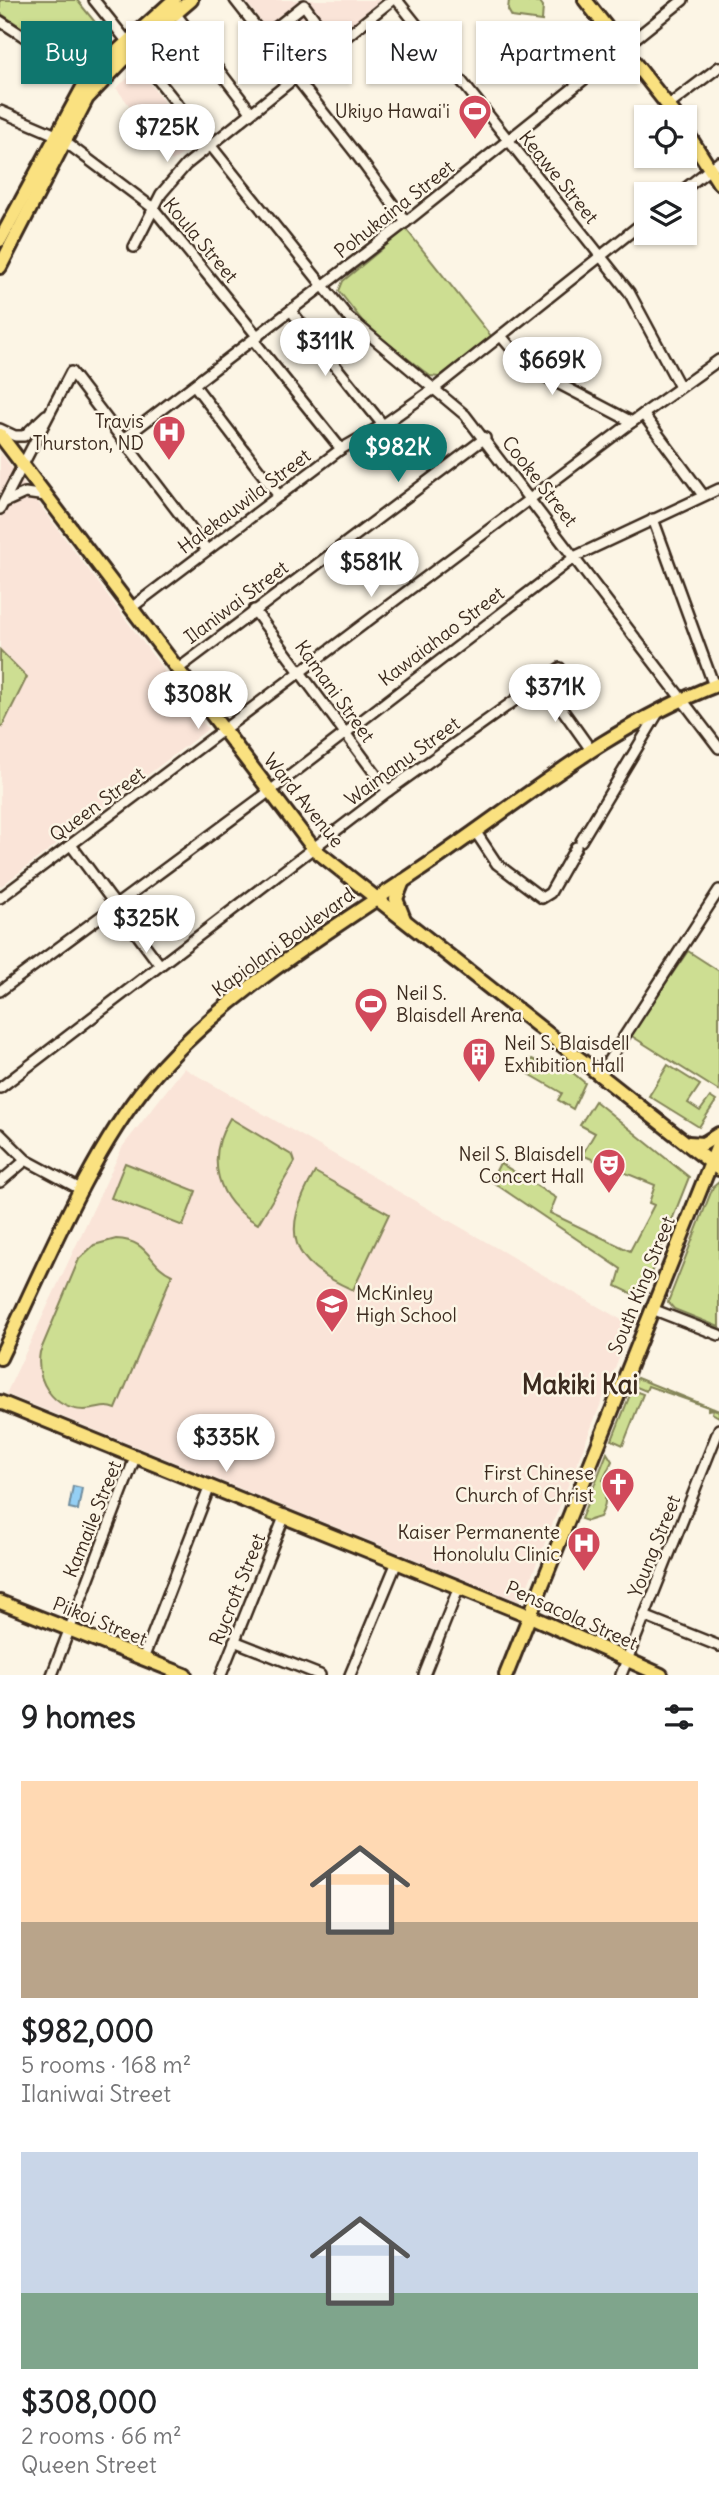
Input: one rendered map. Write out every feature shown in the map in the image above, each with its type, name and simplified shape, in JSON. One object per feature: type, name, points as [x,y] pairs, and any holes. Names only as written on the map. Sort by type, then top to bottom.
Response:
[{"type":"main road","points":[[158,21],[175,7],[191,0]]},
{"type":"main road","points":[[584,0],[602,21]]},
{"type":"main road","points":[[112,59],[126,48]]},
{"type":"main road","points":[[2,234],[93,90],[126,50]]},
{"type":"main road","points":[[640,68],[669,105]]},
{"type":"main road","points":[[0,267],[85,84]]},
{"type":"main road","points":[[697,144],[715,165],[719,183]]},
{"type":"main road","name":"Ward Avenue","points":[[0,435],[314,849],[715,1165]]},
{"type":"main road","name":"Kapiolani Boulevard","points":[[0,1358],[82,1190],[138,1095],[177,1051],[254,986],[375,898],[591,750],[660,709],[717,685]]},
{"type":"main road","points":[[403,880],[397,903],[399,912],[410,926]]},
{"type":"main road","points":[[688,1143],[702,1144],[719,1134]]},
{"type":"main road","name":"South King Street","points":[[506,1675],[652,1309],[715,1165],[719,1143]]},
{"type":"main road","name":"Pensacola Street","points":[[0,1402],[530,1616],[661,1675]]},
{"type":"main road","name":"Piikoi Street","points":[[0,1603],[185,1675]]},
{"type":"street","name":"Cooke Street","points":[[94,0],[126,38]]},
{"type":"street","points":[[234,0],[251,21]]},
{"type":"street","points":[[352,33],[394,0]]},
{"type":"street","name":"Keawe Street","points":[[394,0],[629,292],[680,387]]},
{"type":"street","name":"Pohukaina Street","points":[[640,35],[683,0]]},
{"type":"street","points":[[284,21],[304,5],[316,21]]},
{"type":"street","points":[[175,7],[251,112]]},
{"type":"street","points":[[0,21],[21,35]]},
{"type":"street","points":[[669,105],[719,67]]},
{"type":"street","name":"Cooke Street","points":[[163,84],[323,287],[370,338],[466,415],[576,556],[719,748]]},
{"type":"street","points":[[134,247],[153,208],[178,173],[286,84]]},
{"type":"street","points":[[300,84],[406,222]]},
{"type":"street","name":"Pohukaina Street","points":[[122,439],[291,312],[580,84]]},
{"type":"street","name":"Koula Street","points":[[0,110],[61,138],[153,208],[341,449]]},
{"type":"street","points":[[693,182],[715,165]]},
{"type":"street","name":"Halekauwila Street","points":[[131,608],[341,449],[383,425],[435,388],[634,230]]},
{"type":"street","points":[[291,312],[383,425]]},
{"type":"street","points":[[501,336],[527,367],[632,422]]},
{"type":"street","name":"Queen Street","points":[[0,898],[632,422],[719,360]]},
{"type":"street","points":[[2,506],[71,372],[207,550]]},
{"type":"street","points":[[195,386],[279,496]]},
{"type":"street","points":[[0,429],[11,435],[24,436],[52,409]]},
{"type":"street","points":[[643,414],[703,495]]},
{"type":"street","name":"Ilaniwai Street","points":[[178,669],[485,438]]},
{"type":"street","name":"Kawaiahao Street","points":[[0,991],[270,791],[576,556],[719,489]]},
{"type":"street","points":[[2,506],[17,495],[47,496]]},
{"type":"street","points":[[653,519],[717,685]]},
{"type":"street","name":"Kamani Street","points":[[254,610],[388,791]]},
{"type":"street","name":"Waimanu Street","points":[[0,1088],[388,791],[560,668]]},
{"type":"street","points":[[542,681],[591,750]]},
{"type":"street","points":[[475,831],[497,864],[542,898],[550,892],[660,709]]},
{"type":"street","points":[[71,845],[159,964]]},
{"type":"street","points":[[600,1074],[719,890]]},
{"type":"street","points":[[0,1134],[26,1160],[82,1190]]},
{"type":"street","points":[[0,1182],[26,1160]]},
{"type":"street","points":[[652,1309],[719,1335]]},
{"type":"street","name":"Young Street","points":[[621,1675],[719,1429]]},
{"type":"street","name":"Kamaile Street","points":[[52,1675],[136,1455]]},
{"type":"street","points":[[143,1659],[210,1486]]},
{"type":"street","name":"Rycroft Street","points":[[222,1675],[285,1516]]},
{"type":"street","points":[[351,1675],[397,1562]]},
{"type":"street","points":[[424,1675],[459,1587]]},
{"type":"street","points":[[645,1616],[719,1646]]},
{"type":"street","points":[[234,1641],[320,1675]]},
{"type":"shaded area","points":[[245,0],[381,0],[352,24],[352,21],[260,21]]},
{"type":"shaded area","points":[[126,80],[126,84],[150,84],[197,145],[172,161],[116,88]]},
{"type":"shaded area","points":[[0,452],[208,729],[0,887]]},
{"type":"shaded area","name":"McKinley High School","points":[[184,1068],[632,1326],[522,1600],[516,1600],[6,1394],[123,1146]]},
{"type":"green space","points":[[0,0],[77,0],[94,21],[21,21],[21,27],[0,13]]},
{"type":"green space","points":[[509,0],[540,2],[543,6],[542,21],[512,17],[508,10]]},
{"type":"green space","points":[[406,229],[491,336],[439,377],[430,376],[367,327],[339,291],[343,281]]},
{"type":"green space","points":[[0,650],[27,677],[2,727],[0,725]]},
{"type":"green space","points":[[688,951],[719,971],[719,1091],[630,1035]]},
{"type":"green space","points":[[532,1059],[551,1069],[566,1067],[585,1083],[573,1109],[558,1100],[562,1093],[524,1071]]},
{"type":"green space","points":[[668,1065],[700,1085],[688,1103],[700,1111],[710,1097],[716,1101],[699,1127],[649,1096]]},
{"type":"green space","points":[[595,1101],[689,1177],[641,1298],[616,1286],[621,1269],[491,1181],[500,1163],[556,1198],[550,1213],[630,1251],[654,1205],[649,1203],[655,1185],[582,1155],[595,1133],[580,1125]]},
{"type":"green space","points":[[230,1118],[293,1156],[295,1162],[258,1224],[232,1204],[219,1178],[218,1149]]},
{"type":"green space","points":[[125,1163],[196,1191],[183,1226],[111,1198]]},
{"type":"green space","points":[[315,1172],[389,1214],[353,1290],[315,1268],[297,1243],[297,1212]]},
{"type":"green space","points":[[719,1182],[719,1327],[674,1309],[668,1302],[713,1187]]},
{"type":"green space","points":[[116,1239],[136,1244],[164,1271],[172,1275],[116,1409],[73,1408],[63,1405],[48,1392],[40,1373],[40,1352],[79,1259],[94,1245]]},
{"type":"green space","points":[[637,1378],[719,1411],[719,1417],[712,1413],[713,1409],[708,1410],[708,1407],[648,1386],[646,1391],[634,1386]]},
{"type":"green space","points":[[632,1390],[643,1394],[623,1445],[612,1440]]},
{"type":"green space","points":[[607,1453],[612,1461],[603,1480],[607,1482],[603,1511],[600,1517],[587,1521],[581,1519]]},
{"type":"water","points":[[73,1486],[82,1488],[78,1510],[69,1508]]},
{"type":"place","name":"Ukiyo Hawai'i","points":[[475,141]]},
{"type":"place","name":"Travis Thurston, ND","points":[[169,462]]},
{"type":"place","name":"Neil S. Blaisdell Arena","points":[[371,1034]]},
{"type":"place","name":"Neil S. Blaisdell Exhibition Hall","points":[[479,1084]]},
{"type":"place","name":"Neil S. Blaisdell Concert Hall","points":[[609,1195]]},
{"type":"place","name":"McKinley High School","points":[[332,1334]]},
{"type":"place","name":"First Chinese Church of Christ","points":[[618,1514]]},
{"type":"place","name":"Kaiser Permanente Honolulu Clinic","points":[[584,1573]]},
{"type":"district","name":"Makiki Kai","points":[[580,1384]]}]
